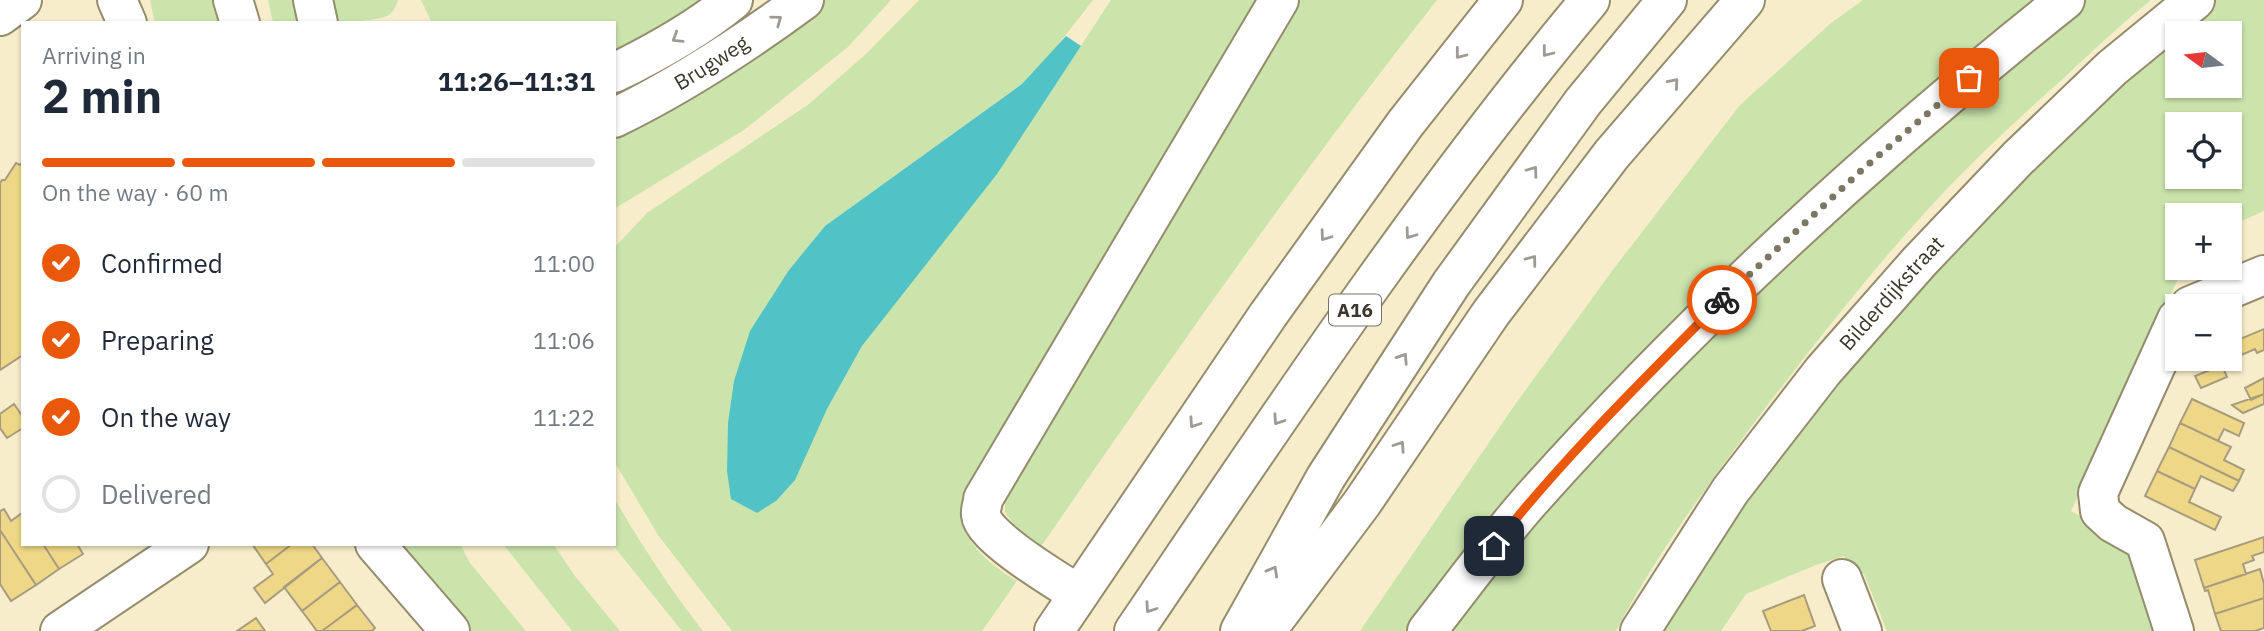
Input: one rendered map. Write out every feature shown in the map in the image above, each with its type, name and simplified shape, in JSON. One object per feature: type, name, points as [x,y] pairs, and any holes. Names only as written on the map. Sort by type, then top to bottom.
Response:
[{"type":"main road","points":[[0,16],[22,0]]},
{"type":"main road","points":[[117,0],[126,21]]},
{"type":"main road","points":[[233,0],[239,21]]},
{"type":"main road","points":[[313,0],[318,21]]},
{"type":"main road","name":"Brugweg","points":[[616,72],[651,55],[733,0]]},
{"type":"main road","name":"Brugweg","points":[[616,117],[660,96],[742,46],[804,0]]},
{"type":"main road","points":[[1078,594],[1030,563],[988,530],[980,516],[983,499],[1279,0]]},
{"type":"main road","points":[[1054,631],[1292,281],[1405,124],[1503,0]]},
{"type":"main road","name":"A16","points":[[1135,631],[1308,376],[1437,196],[1590,0]]},
{"type":"main road","points":[[1240,631],[1326,477],[1451,284],[1583,102],[1667,0]]},
{"type":"main road","points":[[1266,631],[1362,502],[1491,313],[1612,155],[1745,0]]},
{"type":"main road","points":[[1427,631],[1527,504],[1741,281],[1863,169],[1990,60],[2065,0]]},
{"type":"main road","name":"Bilderdijkstraat","points":[[1640,631],[1730,491],[1823,372],[1902,282],[2018,158],[2112,68],[2195,0]]},
{"type":"main road","points":[[2219,294],[2264,275]]},
{"type":"main road","points":[[2165,345],[2098,493],[2100,511],[2113,523],[2145,541],[2174,631]]},
{"type":"main road","points":[[60,631],[186,546]]},
{"type":"main road","points":[[377,546],[450,631]]},
{"type":"main road","points":[[1842,579],[1862,631]]},
{"type":"green space","points":[[150,0],[218,0],[223,21],[155,21]]},
{"type":"green space","points":[[268,0],[297,0],[302,21],[273,21]]},
{"type":"green space","points":[[322,0],[398,0],[392,12],[384,17],[358,21],[324,21]]},
{"type":"green space","points":[[421,0],[710,0],[616,56],[616,21],[431,21]]},
{"type":"green space","points":[[823,0],[891,0],[848,47],[744,130],[616,208],[616,132]]},
{"type":"green space","points":[[919,0],[1093,0],[1053,51],[1022,84],[825,226],[789,270],[728,450],[727,471],[827,409],[862,346],[1024,133],[1111,0],[1262,0],[966,503],[964,525],[972,542],[993,564],[1017,581],[982,631],[732,631],[658,535],[616,464],[616,246],[647,213],[809,104],[867,53]]},
{"type":"green space","points":[[1295,0],[1437,0],[1284,202],[1040,548],[1015,527],[1005,512],[1005,494]]},
{"type":"green space","points":[[1863,0],[2050,0],[1415,631],[1360,631],[1514,406],[1612,271],[1740,105],[1831,23]]},
{"type":"green space","points":[[2085,0],[2151,0],[1980,155],[1888,255],[1806,355],[1706,488],[1650,572],[1616,631],[1443,631],[1631,408],[1947,115]]},
{"type":"green space","points":[[2206,0],[2264,0],[2264,211],[2242,221],[2242,203],[2165,203],[2165,280],[2177,280],[2171,294],[2165,294],[2165,307],[2071,511],[2133,544],[2163,631],[1887,631],[1864,574],[1851,569],[1844,556],[1746,594],[1721,631],[1658,631],[1687,582],[1828,394],[1978,213],[2165,38],[2165,98],[2242,98],[2242,21],[2184,21]]},
{"type":"green space","points":[[616,501],[656,566],[703,631],[682,631],[614,546],[616,546]]},
{"type":"green space","points":[[399,546],[461,546],[470,563],[526,631],[471,631]]},
{"type":"green space","points":[[505,546],[554,546],[620,631],[572,631]]},
{"type":"water","points":[[1066,36],[1081,46],[997,174],[862,346],[827,409],[795,480],[776,501],[757,513],[731,499],[727,471],[728,423],[734,381],[750,331],[789,270],[825,226],[1022,84]]},
{"type":"building","points":[[16,163],[20,165],[21,356],[0,370],[0,183]]},
{"type":"building","points":[[2264,329],[2264,350],[2257,353],[2255,349],[2242,355],[2242,338]]},
{"type":"building","points":[[2207,371],[2224,371],[2227,377],[2201,388],[2195,376]]},
{"type":"building","points":[[2264,378],[2264,394],[2251,400],[2245,388]]},
{"type":"building","points":[[2264,394],[2264,404],[2243,413],[2232,405]]},
{"type":"building","points":[[2192,399],[2244,423],[2239,436],[2224,429],[2218,441],[2180,423]]},
{"type":"building","points":[[14,404],[21,414],[21,429],[7,438],[0,428],[0,414]]},
{"type":"building","points":[[2180,423],[2231,447],[2224,460],[2244,470],[2239,481],[2169,447]]},
{"type":"building","points":[[2169,447],[2239,481],[2233,491],[2201,476],[2195,489],[2157,471]]},
{"type":"building","points":[[2157,471],[2195,489],[2189,502],[2221,517],[2215,530],[2145,496]]},
{"type":"building","points":[[4,509],[11,521],[21,514],[21,546],[44,546],[59,569],[36,585],[0,530],[0,511]]},
{"type":"building","points":[[0,530],[36,585],[11,601],[0,584]]},
{"type":"building","points":[[2264,537],[2264,552],[2252,556],[2254,560],[2243,564],[2246,574],[2204,588],[2195,560]]},
{"type":"building","points":[[44,546],[78,546],[83,554],[59,569]]},
{"type":"building","points":[[253,546],[289,546],[266,564]]},
{"type":"building","points":[[289,546],[313,546],[322,558],[265,603],[254,588],[273,574],[266,564]]},
{"type":"building","points":[[322,558],[340,582],[302,611],[284,587]]},
{"type":"building","points":[[2260,569],[2264,598],[2215,614],[2208,590],[2205,591],[2204,588]]},
{"type":"building","points":[[340,582],[357,605],[322,631],[317,631],[302,611]]},
{"type":"building","points":[[1804,595],[1815,626],[1802,631],[1771,631],[1763,611]]},
{"type":"building","points":[[2264,598],[2264,628],[2255,631],[2221,631],[2215,614]]},
{"type":"building","points":[[357,605],[375,628],[372,631],[322,631]]},
{"type":"building","points":[[256,618],[265,631],[237,631]]},
{"type":"way so far","points":[[1722,300],[1863,169],[1969,78]]},
{"type":"route","points":[[1494,546],[1527,504],[1722,300]]}]
